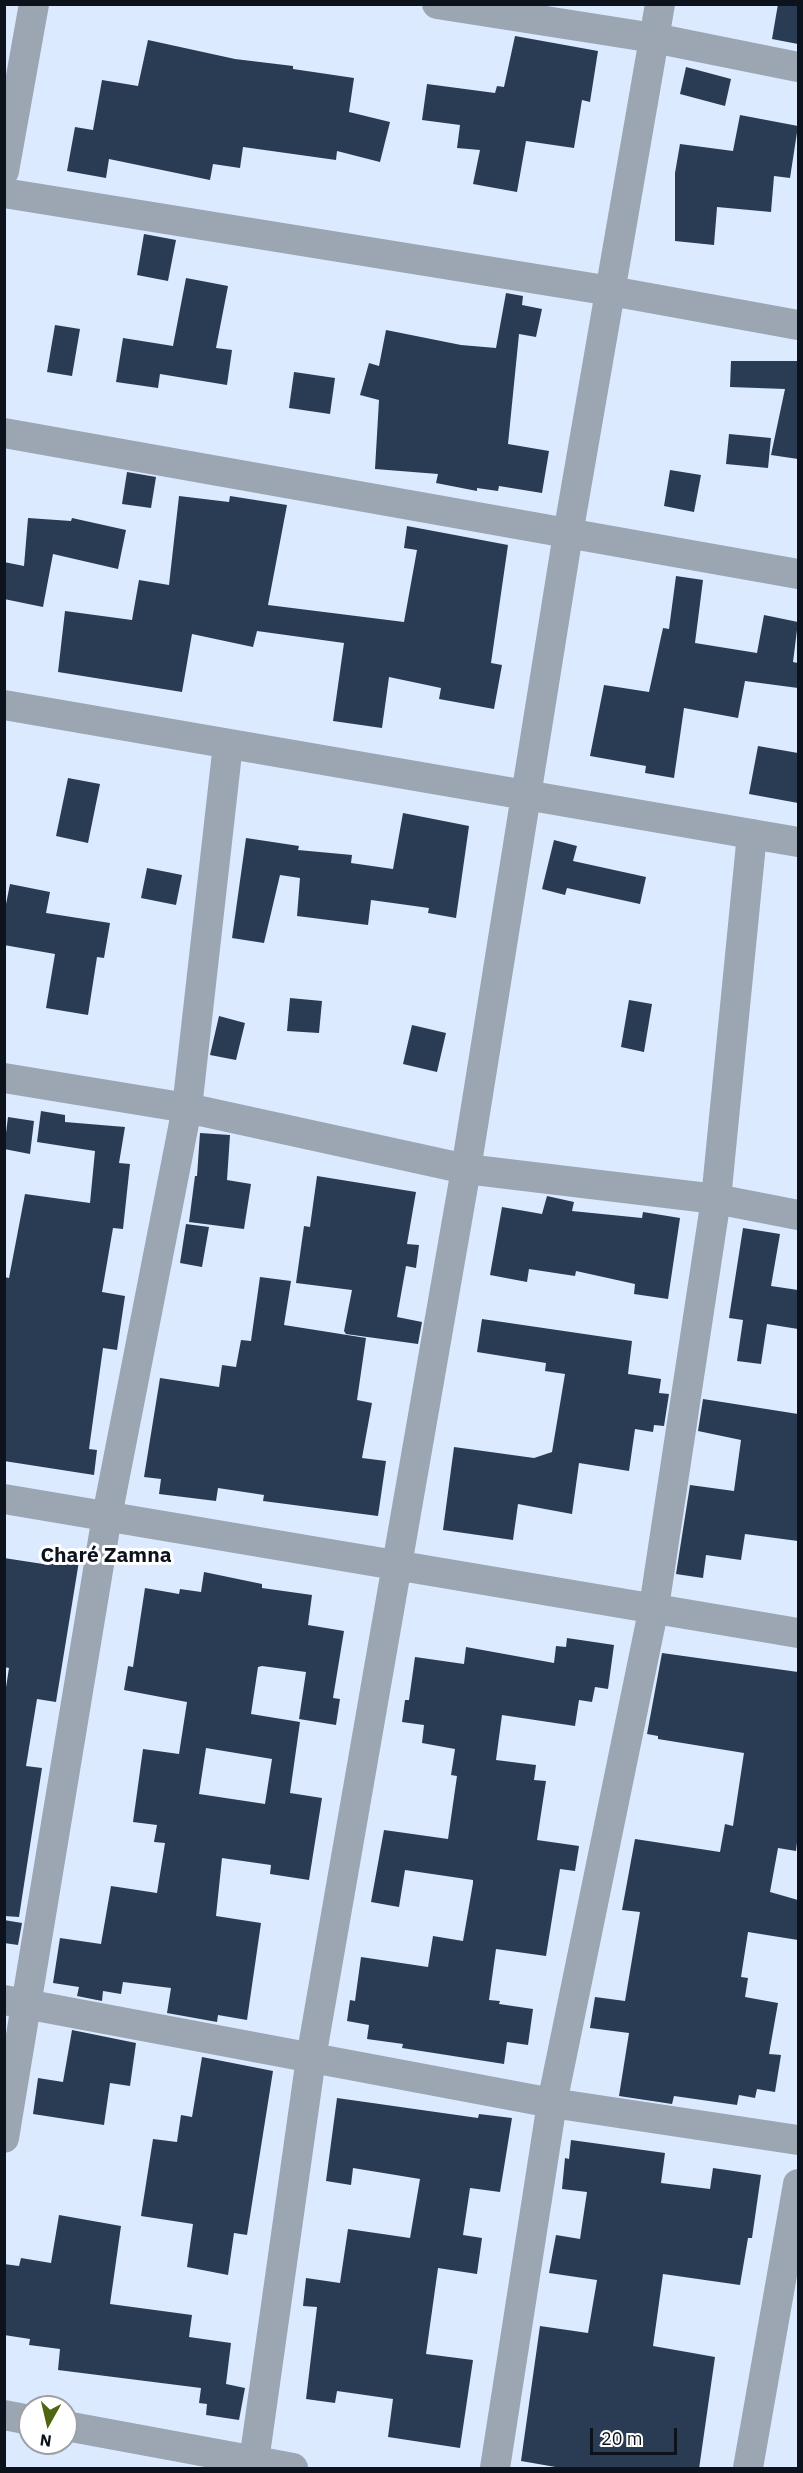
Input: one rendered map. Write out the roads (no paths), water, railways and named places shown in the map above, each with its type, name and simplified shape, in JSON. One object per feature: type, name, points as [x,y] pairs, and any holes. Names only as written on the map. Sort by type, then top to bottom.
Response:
[{"type":"street","points":[[4,171],[34,4]]},
{"type":"street","points":[[437,4],[654,38],[798,66]]},
{"type":"street","points":[[254,2465],[311,2058],[399,1564],[466,1169],[568,534],[660,4]]},
{"type":"street","points":[[4,193],[611,291],[798,325]]},
{"type":"street","points":[[4,433],[798,574]]},
{"type":"street","points":[[4,705],[798,842]]},
{"type":"street","points":[[4,2138],[16,2002],[107,1516],[187,1108],[228,744]]},
{"type":"street","points":[[495,2469],[552,2103],[654,1607],[716,1199],[752,834]]},
{"type":"street","points":[[4,1078],[187,1108],[466,1169],[716,1199],[798,1215]]},
{"type":"street","points":[[4,1499],[798,1633]]},
{"type":"street","points":[[16,2002],[552,2103],[798,2140]]},
{"type":"street","points":[[748,2469],[798,2184]]},
{"type":"street","points":[[78,2428],[254,2465],[293,2469]]},
{"type":"district","name":"Charé Zamna","points":[[106,1556]]}]
